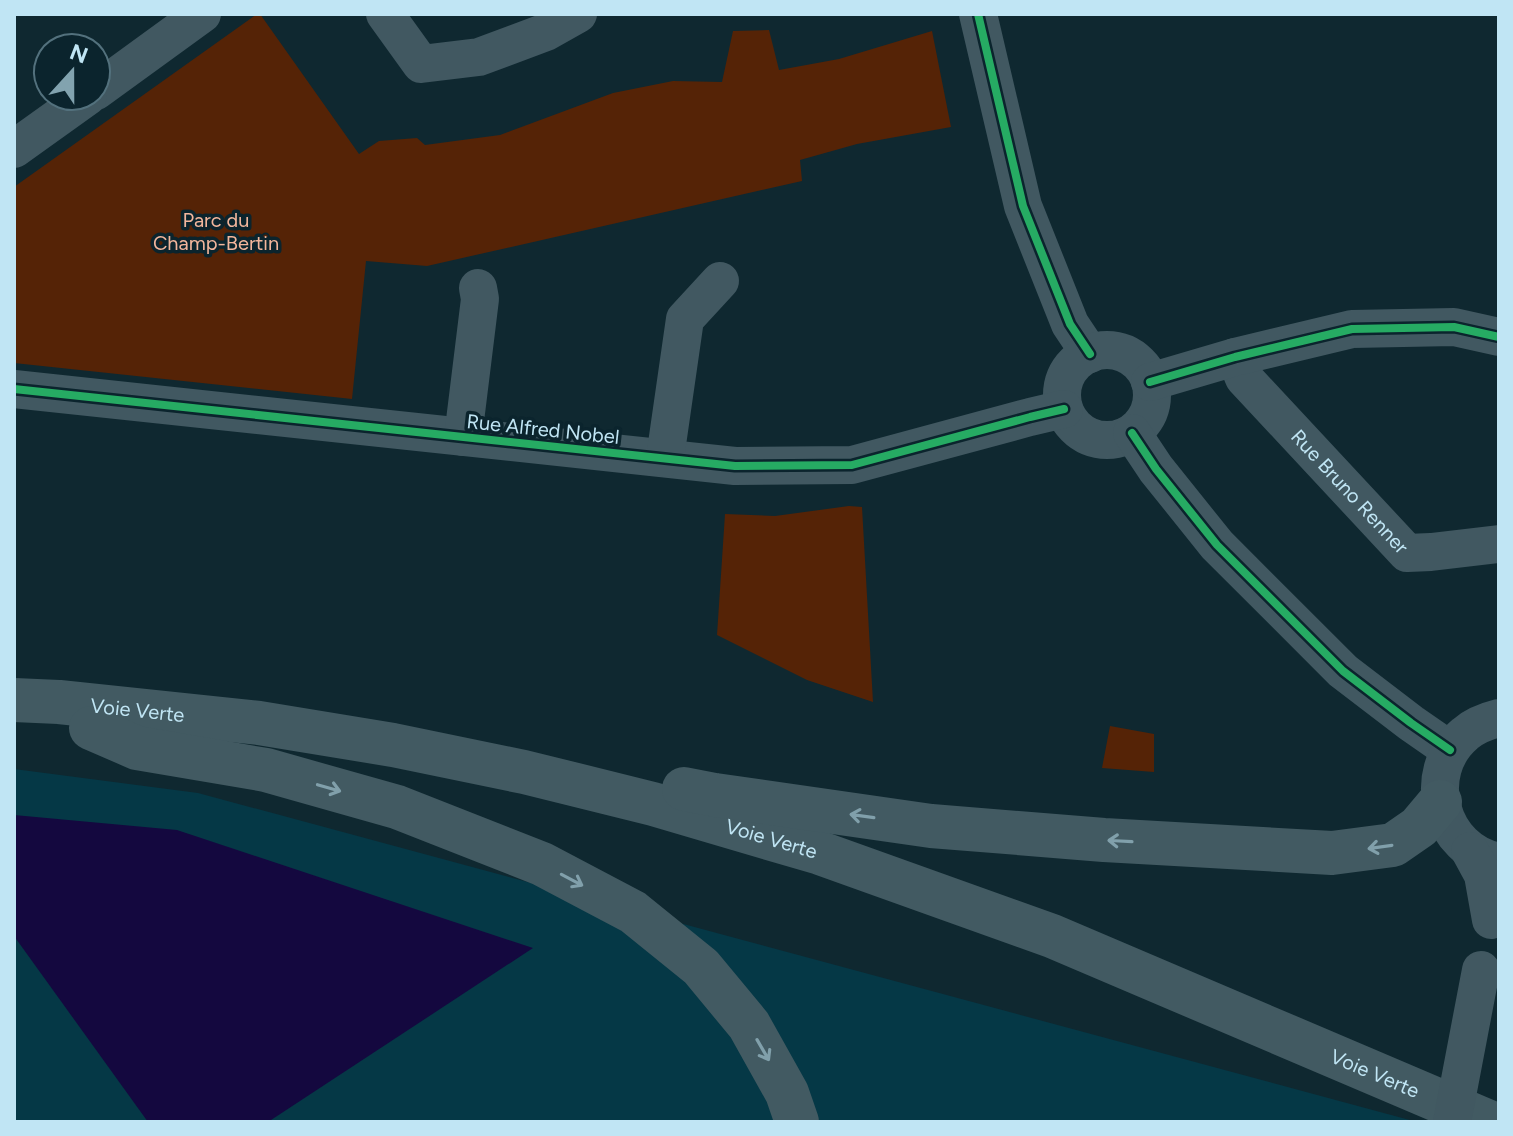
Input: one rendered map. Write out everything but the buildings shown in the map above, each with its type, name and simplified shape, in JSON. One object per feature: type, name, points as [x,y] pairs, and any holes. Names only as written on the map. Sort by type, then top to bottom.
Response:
[{"type":"main road","name":"Voie Verte","points":[[14,700],[259,723],[393,745],[524,772],[653,804],[820,853],[1052,936],[1489,1122]]},
{"type":"main road","name":"Voie Verte","points":[[14,725],[91,728],[255,743],[399,766],[526,791],[817,869],[1053,956],[1444,1122]]},
{"type":"main road","points":[[91,728],[137,748],[266,770],[397,807],[542,864],[633,912],[701,967],[749,1025],[787,1093],[797,1122]]},
{"type":"main road","points":[[524,772],[556,763],[715,795],[931,826],[1332,853],[1393,845],[1419,827],[1440,802]]},
{"type":"street","points":[[112,79],[202,14]]},
{"type":"street","points":[[385,14],[421,64],[479,57],[546,32],[578,14]]},
{"type":"street","points":[[978,14],[1023,206],[1070,324],[1090,354]]},
{"type":"street","points":[[14,149],[66,112]]},
{"type":"street","points":[[665,458],[685,319],[720,281]]},
{"type":"street","points":[[463,437],[480,299],[478,288]]},
{"type":"street","points":[[1150,382],[1235,357],[1352,329],[1454,327],[1499,337]]},
{"type":"street","points":[[1119,352],[1132,358],[1143,368],[1150,382],[1152,396],[1143,423],[1119,439],[1092,438],[1070,421],[1064,409],[1062,396],[1069,370],[1090,354],[1119,352]]},
{"type":"street","name":"Rue Bruno Renner","points":[[1235,357],[1244,378],[1407,553],[1499,544]]},
{"type":"street","name":"Rue Alfred Nobel","points":[[14,389],[735,466],[852,465],[1064,409]]},
{"type":"street","points":[[1132,433],[1156,469],[1217,545],[1343,671],[1450,750]]},
{"type":"street","points":[[1452,1122],[1495,911],[1483,875],[1485,857],[1456,838],[1440,802],[1439,784],[1450,750],[1465,734],[1499,718]]},
{"type":"shaded area","points":[[14,769],[198,793],[1417,1122],[14,1122]]},
{"type":"shaded area","points":[[14,815],[177,830],[533,948],[268,1122],[148,1122],[14,936]]},
{"type":"green space","name":"Parc du Champ-Bertin","points":[[260,14],[359,154],[379,141],[417,138],[425,145],[500,135],[613,93],[673,81],[722,82],[733,31],[769,30],[779,70],[839,59],[932,31],[951,127],[857,144],[800,160],[802,181],[427,266],[366,261],[352,399],[14,363],[14,187]]},
{"type":"green space","points":[[862,507],[873,702],[807,680],[717,635],[725,514],[775,516]]},
{"type":"green space","points":[[1110,726],[1154,734],[1154,772],[1102,768]]},
{"type":"cycle path","points":[[978,14],[1023,206],[1070,324],[1090,354]]},
{"type":"cycle path","points":[[1150,382],[1235,357],[1352,329],[1454,327],[1499,337]]},
{"type":"cycle path","points":[[14,389],[735,466],[852,465],[1064,409]]},
{"type":"cycle path","points":[[1132,433],[1156,469],[1217,545],[1343,671],[1450,750]]}]
